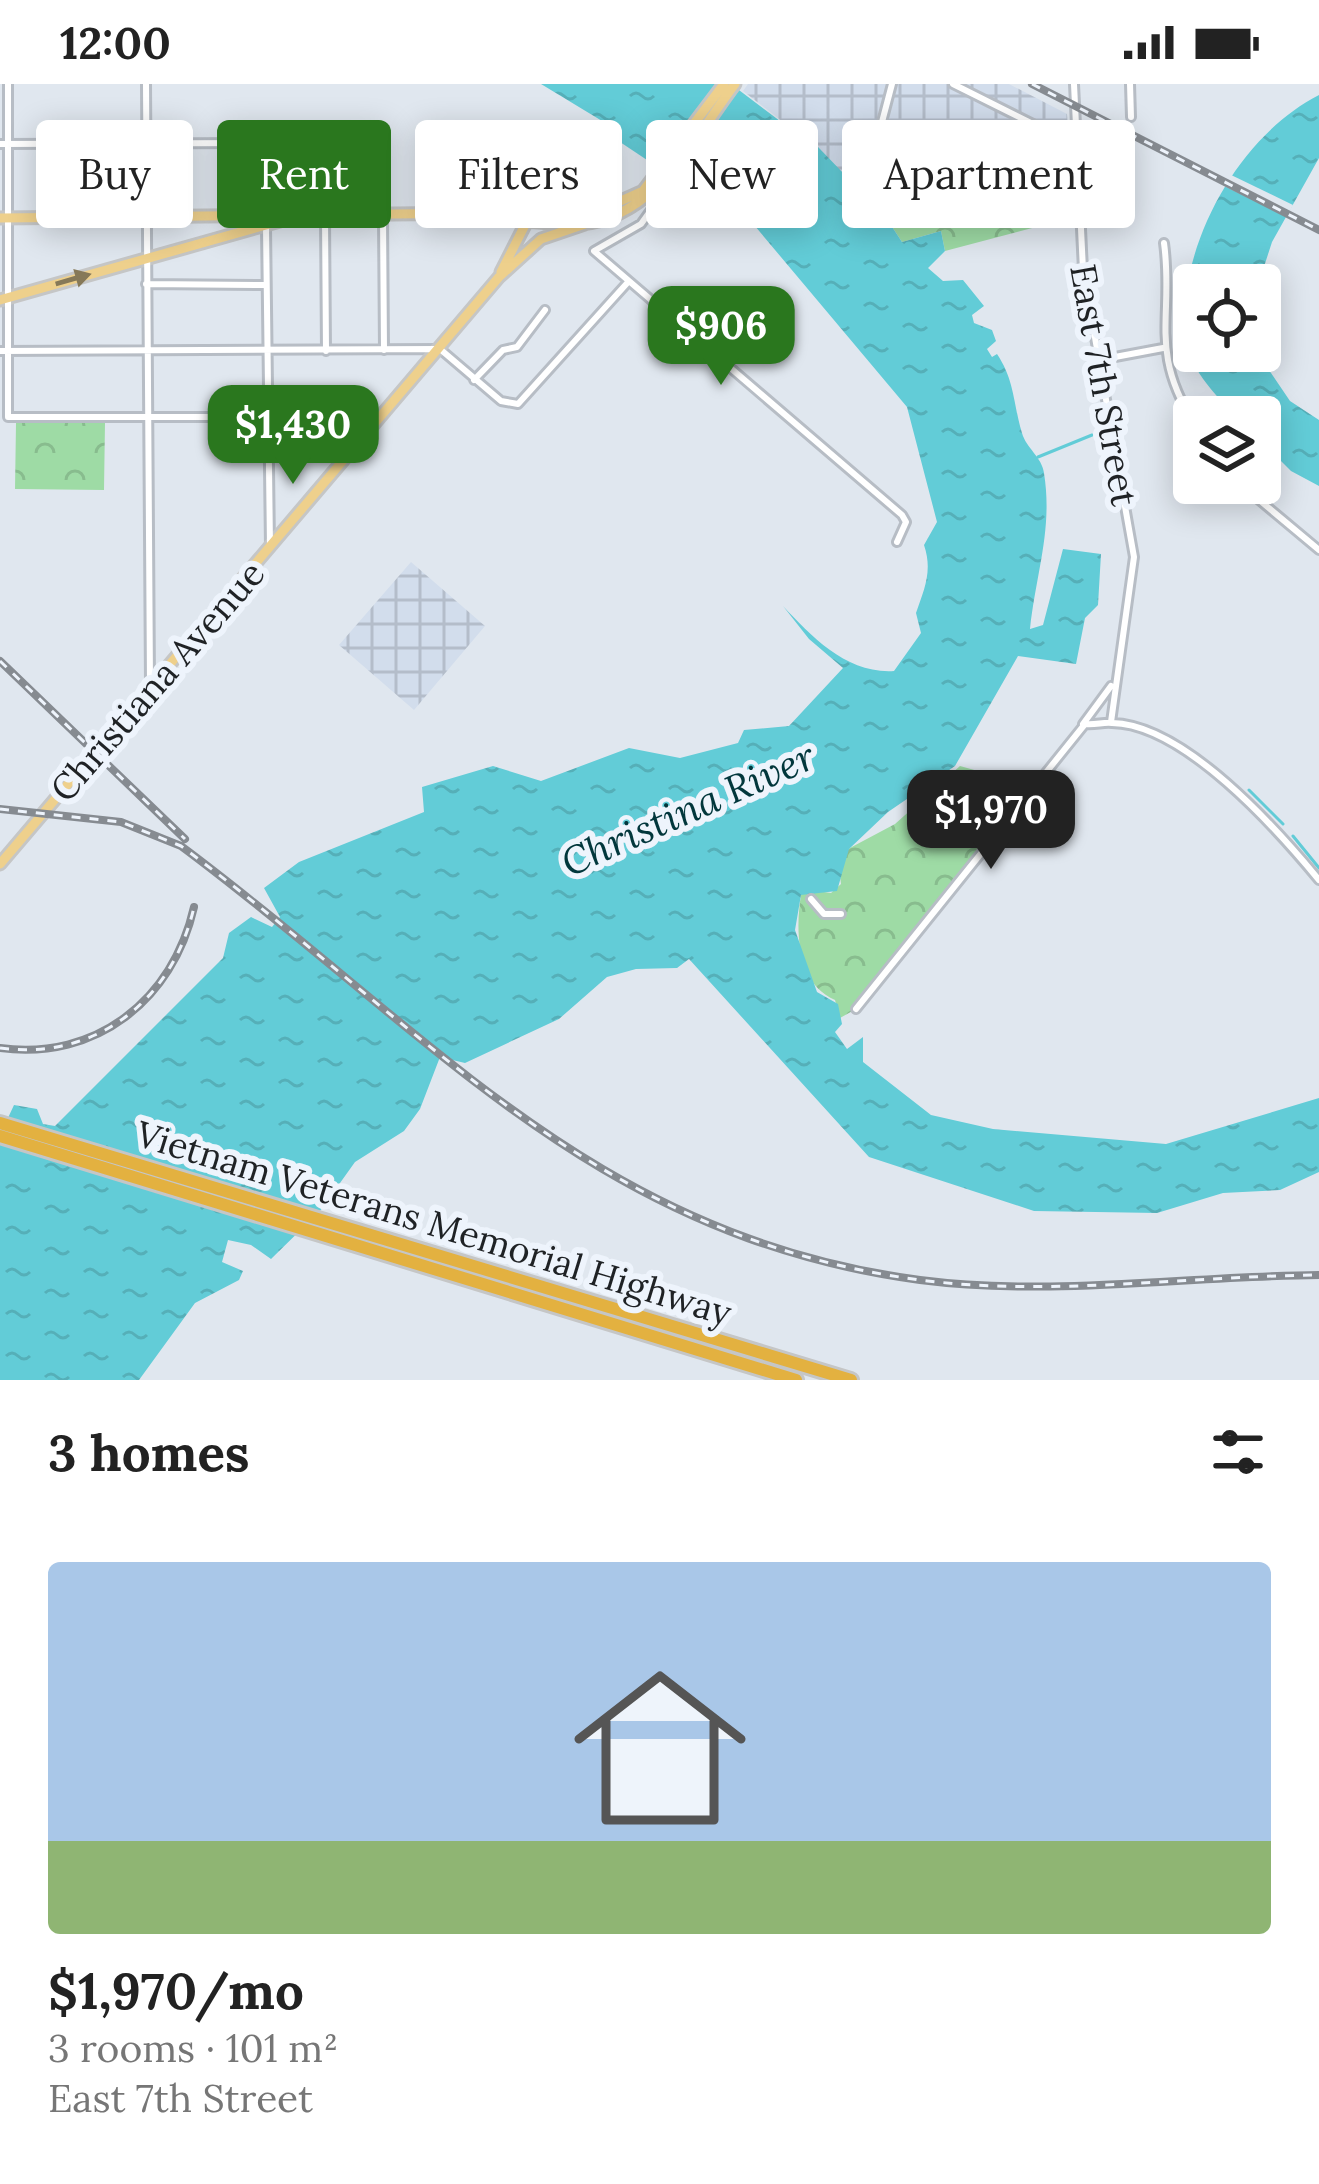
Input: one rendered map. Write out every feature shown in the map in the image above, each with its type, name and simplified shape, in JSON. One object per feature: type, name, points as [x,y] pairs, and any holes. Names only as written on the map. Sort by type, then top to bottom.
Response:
[{"type":"highway","name":"Vietnam Veterans Memorial Highway","points":[[0,1123],[851,1380]]},
{"type":"highway","name":"Vietnam Veterans Memorial Highway","points":[[0,1136],[796,1380]]},
{"type":"main road","points":[[622,207],[632,205],[656,177],[724,84]]},
{"type":"main road","points":[[622,209],[660,185],[735,84]]},
{"type":"main road","points":[[193,217],[217,218]]},
{"type":"main road","points":[[204,242],[223,231],[219,219],[209,217]]},
{"type":"main road","points":[[5,218],[36,218]]},
{"type":"main road","points":[[4,299],[245,228]]},
{"type":"main road","points":[[505,228],[513,241],[512,254]]},
{"type":"main road","name":"Christiana Avenue","points":[[0,864],[440,349],[499,277],[526,228]]},
{"type":"main road","name":"Christiana Avenue","points":[[499,277],[512,267],[527,228]]},
{"type":"main road","points":[[512,267],[548,235],[572,228]]},
{"type":"street","points":[[8,84],[4,144],[8,417],[383,417]]},
{"type":"street","points":[[146,84],[146,120]]},
{"type":"street","points":[[880,120],[892,84]]},
{"type":"street","points":[[953,84],[1025,120]]},
{"type":"street","name":"East 7th Street","points":[[1074,84],[1076,120]]},
{"type":"street","points":[[1130,84],[1131,117]]},
{"type":"street","points":[[4,144],[36,144]]},
{"type":"street","points":[[646,217],[594,251],[902,515],[906,523],[897,542]]},
{"type":"street","points":[[146,228],[146,656],[151,687]]},
{"type":"street","points":[[266,228],[271,548]]},
{"type":"street","points":[[325,228],[326,351]]},
{"type":"street","points":[[382,228],[384,350]]},
{"type":"street","name":"East 7th Street","points":[[1081,228],[1083,270],[1134,562],[1112,722]]},
{"type":"street","points":[[1164,243],[1168,278],[1163,348],[1183,396]]},
{"type":"street","points":[[4,351],[440,349],[504,404],[518,404],[629,281]]},
{"type":"street","points":[[146,284],[266,285]]},
{"type":"street","points":[[474,380],[503,350],[517,347],[545,310]]},
{"type":"street","points":[[1099,360],[1163,348]]},
{"type":"street","points":[[1264,504],[1319,550]]},
{"type":"street","name":"East 7th Street","points":[[856,1009],[1114,684]]},
{"type":"street","points":[[1080,727],[1112,722],[1148,734],[1228,782],[1319,880]]},
{"type":"street","points":[[811,899],[824,914],[841,914]]},
{"type":"shaded area","points":[[748,84],[1009,84],[1067,114],[1067,120],[842,120],[842,183],[818,158],[818,120],[780,120],[743,91]]},
{"type":"shaded area","points":[[411,562],[485,626],[414,710],[339,645]]},
{"type":"green space","points":[[893,228],[1032,228],[945,251],[941,231],[902,242]]},
{"type":"green space","points":[[16,423],[105,423],[104,490],[15,489]]},
{"type":"green space","points":[[960,766],[1028,785],[856,1009],[840,1018],[835,1000],[813,982],[801,955],[801,895],[810,890],[831,893],[841,884],[839,868],[848,849],[895,824]]},
{"type":"water","points":[[541,84],[731,84],[779,120],[646,120],[646,159],[622,143],[622,120],[600,120]]},
{"type":"water","points":[[1319,95],[1319,158],[1272,242],[1265,264],[1192,264],[1220,195],[1240,164],[1290,113]]},
{"type":"water","name":"Christina River","points":[[818,147],[842,172],[842,228],[893,228],[902,242],[941,231],[945,251],[928,268],[943,281],[963,280],[984,306],[972,315],[974,323],[992,330],[996,341],[987,349],[1003,364],[1024,438],[1044,473],[1045,532],[1030,629],[1043,625],[1063,549],[1101,554],[1098,605],[1085,618],[1076,664],[1018,656],[955,766],[888,812],[849,849],[837,891],[801,895],[795,930],[817,992],[838,1004],[842,1024],[835,1032],[847,1049],[863,1037],[863,1062],[931,1115],[993,1129],[1166,1144],[1319,1098],[1319,1172],[1280,1190],[1223,1193],[1157,1213],[1034,1211],[869,1157],[689,959],[677,968],[636,969],[607,977],[559,1019],[465,1063],[440,1057],[420,1109],[404,1131],[355,1162],[320,1211],[271,1259],[251,1245],[228,1240],[222,1262],[243,1271],[239,1280],[195,1303],[139,1380],[0,1380],[0,1135],[14,1105],[37,1109],[43,1124],[55,1126],[223,958],[229,933],[251,917],[272,927],[280,917],[264,888],[299,862],[424,812],[422,787],[493,766],[541,781],[629,748],[680,758],[738,743],[744,730],[789,726],[843,668],[809,639],[783,606],[846,660],[894,671],[921,633],[916,613],[928,572],[924,545],[937,522],[907,407],[757,228],[818,228]]},
{"type":"water","points":[[1199,372],[1270,372],[1290,401],[1319,420],[1319,486],[1281,461],[1281,396],[1217,396]]},
{"type":"pier","points":[[1227,173],[1293,205],[1287,217],[1222,185]]},
{"type":"waterway","points":[[1038,457],[1092,435]]},
{"type":"waterway","points":[[1249,790],[1283,824]]},
{"type":"waterway","points":[[1293,836],[1319,868]]},
{"type":"railway","points":[[1032,84],[1319,230]]},
{"type":"railway","points":[[0,661],[185,839]]},
{"type":"railway","points":[[0,809],[121,822],[181,846],[520,1116],[607,1172],[701,1220],[804,1256],[920,1280],[970,1285],[1319,1275]]},
{"type":"railway","points":[[0,1048],[68,1045],[125,1017],[168,970],[194,907]]}]
